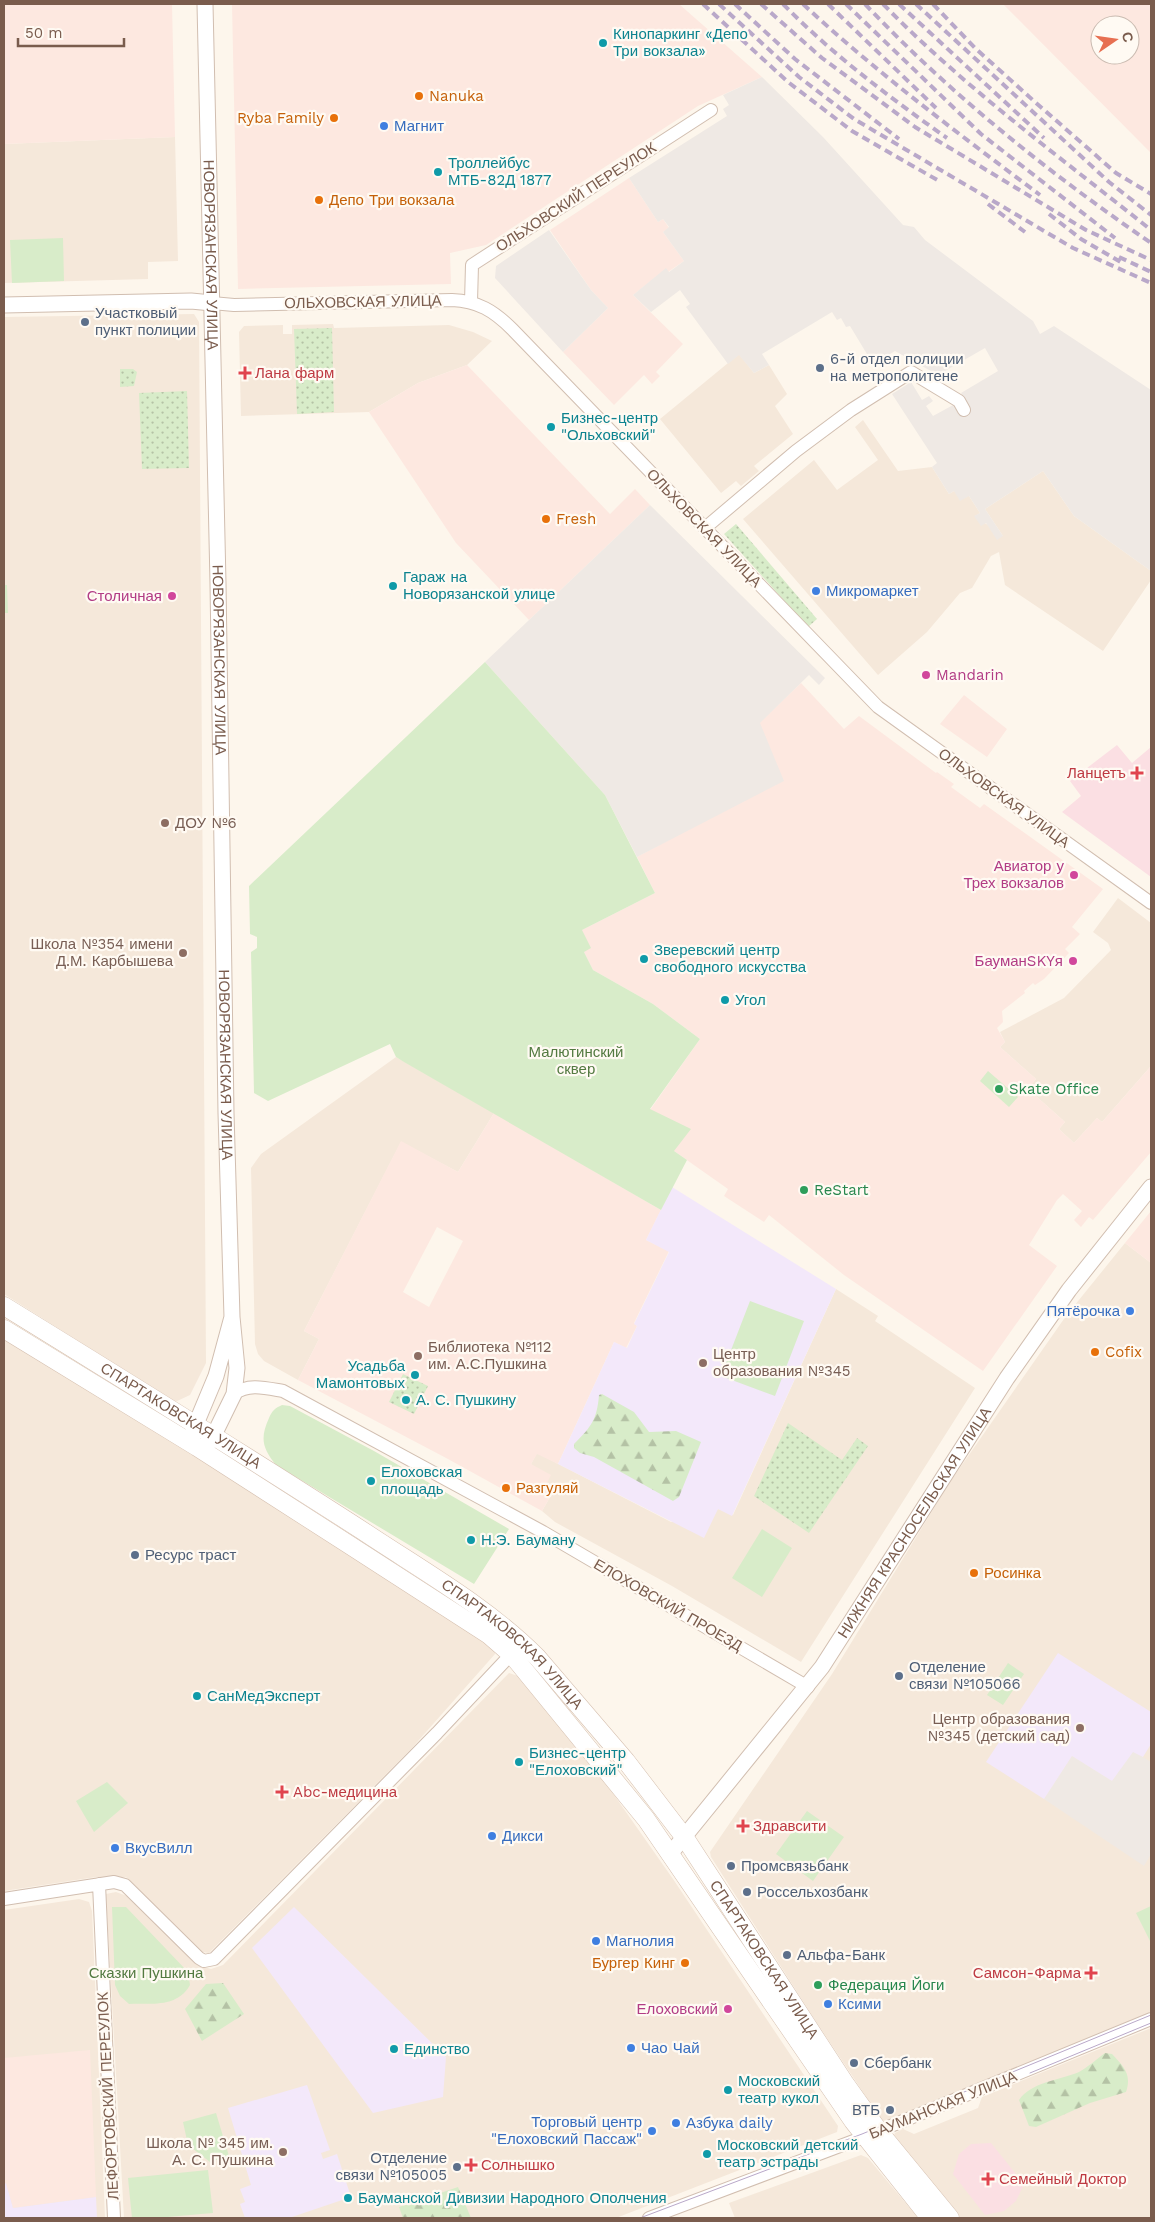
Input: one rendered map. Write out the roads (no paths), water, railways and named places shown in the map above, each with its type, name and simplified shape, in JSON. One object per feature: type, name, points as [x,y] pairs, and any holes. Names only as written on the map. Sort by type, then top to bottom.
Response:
[{"type":"main road","name":"СПАРТАКОВСКАЯ УЛИЦА","points":[[4,1306],[214,1435],[473,1602],[517,1648],[671,1853],[776,2011],[871,2134]]},
{"type":"main road","name":"СПАРТАКОВСКАЯ УЛИЦА","points":[[4,1329],[197,1447],[489,1635],[538,1657],[626,1761],[702,1861],[840,2077],[871,2134]]},
{"type":"main road","points":[[871,2134],[930,2218]]},
{"type":"main road","points":[[871,2134],[950,2218]]},
{"type":"street","name":"НОВОРЯЗАНСКАЯ УЛИЦА","points":[[205,4],[226,1122],[232,1316],[237,1368],[234,1394],[214,1435],[207,1445],[197,1447],[193,1443],[192,1438],[216,1376],[232,1316]]},
{"type":"street","name":"ОЛЬХОВСКИЙ ПЕРЕУЛОК","points":[[471,302],[472,265],[712,110]]},
{"type":"street","name":"ОЛЬХОВСКАЯ УЛИЦА","points":[[212,303],[234,305],[452,300],[471,302],[489,308],[504,320],[878,707],[1151,903]]},
{"type":"street","points":[[4,305],[191,301],[212,303]]},
{"type":"street","points":[[705,528],[796,451],[851,410],[911,372],[959,401],[964,410]]},
{"type":"street","name":"НИЖНЯЯ КРАСНОСЕЛЬСКАЯ УЛИЦА","points":[[671,1853],[808,1687],[1007,1378],[1069,1290],[1151,1187]]},
{"type":"street","name":"ЕЛОХОВСКИЙ ПРОЕЗД","points":[[234,1394],[244,1387],[251,1386],[283,1391],[542,1532],[808,1687]]},
{"type":"street","points":[[4,1899],[114,1882],[125,1885],[199,1958],[204,1961],[214,1960],[423,1748],[517,1648]]},
{"type":"street","name":"ЛЕФОРТОВСКИЙ ПЕРЕУЛОК","points":[[99,1884],[114,2218]]},
{"type":"street","name":"БАУМАНСКАЯ УЛИЦА","points":[[649,2218],[871,2134],[1149,2020]]},
{"type":"tram line","points":[[640,2218],[862,2134],[1151,2015]]},
{"type":"tram line","points":[[1030,2073],[1151,2023]]},
{"type":"railway","points":[[703,4],[788,82],[852,131],[939,181]]},
{"type":"railway","points":[[719,4],[799,77],[854,119],[1073,248],[1151,283]]},
{"type":"railway","points":[[735,4],[795,59],[899,139]]},
{"type":"railway","points":[[761,4],[822,58],[915,127],[1086,230],[1151,260]]},
{"type":"railway","points":[[783,4],[821,40],[862,74],[947,138]]},
{"type":"railway","points":[[803,4],[889,79],[1040,195]]},
{"type":"railway","points":[[828,4],[936,108]]},
{"type":"railway","points":[[846,4],[981,134],[1115,238]]},
{"type":"railway","points":[[865,4],[966,101],[1075,189],[1151,243]]},
{"type":"railway","points":[[883,4],[914,35],[980,93],[1151,230]]},
{"type":"railway","points":[[899,4],[1044,138]]},
{"type":"railway","points":[[916,4],[1109,182],[1151,215]]},
{"type":"railway","points":[[933,4],[975,48],[1116,173],[1151,194]]},
{"type":"railway","points":[[988,204],[1025,232]]},
{"type":"railway","points":[[1049,214],[1081,239],[1124,264]]},
{"type":"railway","points":[[1119,257],[1151,272]]},
{"type":"place","name":"Кинопаркинг «Депо Три вокзала»","points":[[603,43]]},
{"type":"place","name":"Nanuka","points":[[419,96]]},
{"type":"place","name":"Ryba Family","points":[[334,118]]},
{"type":"place","name":"Магнит","points":[[384,126]]},
{"type":"place","name":"Троллейбус МТБ-82Д 1877","points":[[438,172]]},
{"type":"place","name":"Депо Три вокзала","points":[[319,200]]},
{"type":"place","name":"Участковый пункт полиции","points":[[85,322]]},
{"type":"place","name":"6-й отдел полиции на метрополитене","points":[[820,368]]},
{"type":"place","name":"Лана фарм","points":[[245,373]]},
{"type":"place","name":"Бизнес-центр \"Ольховский\"","points":[[551,427]]},
{"type":"place","name":"Fresh","points":[[546,519]]},
{"type":"place","name":"Гараж на Новорязанской улице","points":[[393,586]]},
{"type":"place","name":"Микромаркет","points":[[816,591]]},
{"type":"place","name":"Столичная","points":[[172,596]]},
{"type":"place","name":"Mandarin","points":[[926,675]]},
{"type":"place","name":"Ланцетъ","points":[[1137,773]]},
{"type":"place","name":"ДОУ №6","points":[[165,823]]},
{"type":"place","name":"Авиатор у Трех вокзалов","points":[[1074,875]]},
{"type":"place","name":"Школа №354 имени Д.М. Карбышева","points":[[183,953]]},
{"type":"place","name":"Зверевский центр свободного искусства","points":[[644,959]]},
{"type":"place","name":"БауманSKYя","points":[[1073,961]]},
{"type":"place","name":"Угол","points":[[725,1000]]},
{"type":"place","name":"Skate Office","points":[[999,1089]]},
{"type":"place","name":"ReStart","points":[[804,1190]]},
{"type":"place","name":"Пятёрочка","points":[[1130,1311]]},
{"type":"place","name":"Cofix","points":[[1095,1352]]},
{"type":"place","name":"Библиотека №112 им. А.С.Пушкина","points":[[418,1356]]},
{"type":"place","name":"Центр образования №345","points":[[703,1363]]},
{"type":"place","name":"Усадьба Мамонтовых","points":[[415,1375]]},
{"type":"place","name":"А. С. Пушкину","points":[[406,1400]]},
{"type":"place","name":"Елоховская площадь","points":[[371,1481]]},
{"type":"place","name":"Разгуляй","points":[[506,1488]]},
{"type":"place","name":"Н.Э. Бауману","points":[[471,1540]]},
{"type":"place","name":"Ресурс траст","points":[[135,1555]]},
{"type":"place","name":"Росинка","points":[[974,1573]]},
{"type":"place","name":"Отделение связи №105066","points":[[899,1676]]},
{"type":"place","name":"СанМедЭксперт","points":[[197,1696]]},
{"type":"place","name":"Центр образования №345 (детский сад)","points":[[1080,1728]]},
{"type":"place","name":"Бизнес-центр \"Елоховский\"","points":[[519,1762]]},
{"type":"place","name":"Abc-медицина","points":[[282,1792]]},
{"type":"place","name":"Здравсити","points":[[743,1826]]},
{"type":"place","name":"Дикси","points":[[492,1836]]},
{"type":"place","name":"ВкусВилл","points":[[115,1848]]},
{"type":"place","name":"Промсвязьбанк","points":[[731,1866]]},
{"type":"place","name":"Россельхозбанк","points":[[747,1892]]},
{"type":"place","name":"Магнолия","points":[[596,1941]]},
{"type":"place","name":"Альфа-Банк","points":[[787,1955]]},
{"type":"place","name":"Бургер Кинг","points":[[685,1963]]},
{"type":"place","name":"Самсон-Фарма","points":[[1091,1973]]},
{"type":"place","name":"Федерация Йоги","points":[[818,1985]]},
{"type":"place","name":"Ксими","points":[[828,2004]]},
{"type":"place","name":"Елоховский","points":[[728,2009]]},
{"type":"place","name":"Чао Чай","points":[[631,2048]]},
{"type":"place","name":"Единство","points":[[394,2049]]},
{"type":"place","name":"Сбербанк","points":[[854,2063]]},
{"type":"place","name":"Московский театр кукол","points":[[728,2090]]},
{"type":"place","name":"ВТБ","points":[[890,2110]]},
{"type":"place","name":"Азбука daily","points":[[676,2123]]},
{"type":"place","name":"Торговый центр \"Елоховский Пассаж\"","points":[[652,2131]]},
{"type":"place","name":"Школа № 345 им. А. С. Пушкина","points":[[283,2152]]},
{"type":"place","name":"Московский детский театр эстрады","points":[[707,2154]]},
{"type":"place","name":"Солнышко","points":[[471,2165]]},
{"type":"place","name":"Отделение связи №105005","points":[[457,2167]]},
{"type":"place","name":"Семейный Доктор","points":[[988,2179]]},
{"type":"place","name":"Бауманской Дивизии Народного Ополчения","points":[[348,2198]]},
{"type":"park label","name":"Малютинский сквер","points":[[576,1060]]},
{"type":"park label","name":"Сказки Пушкина","points":[[146,1973]]}]
